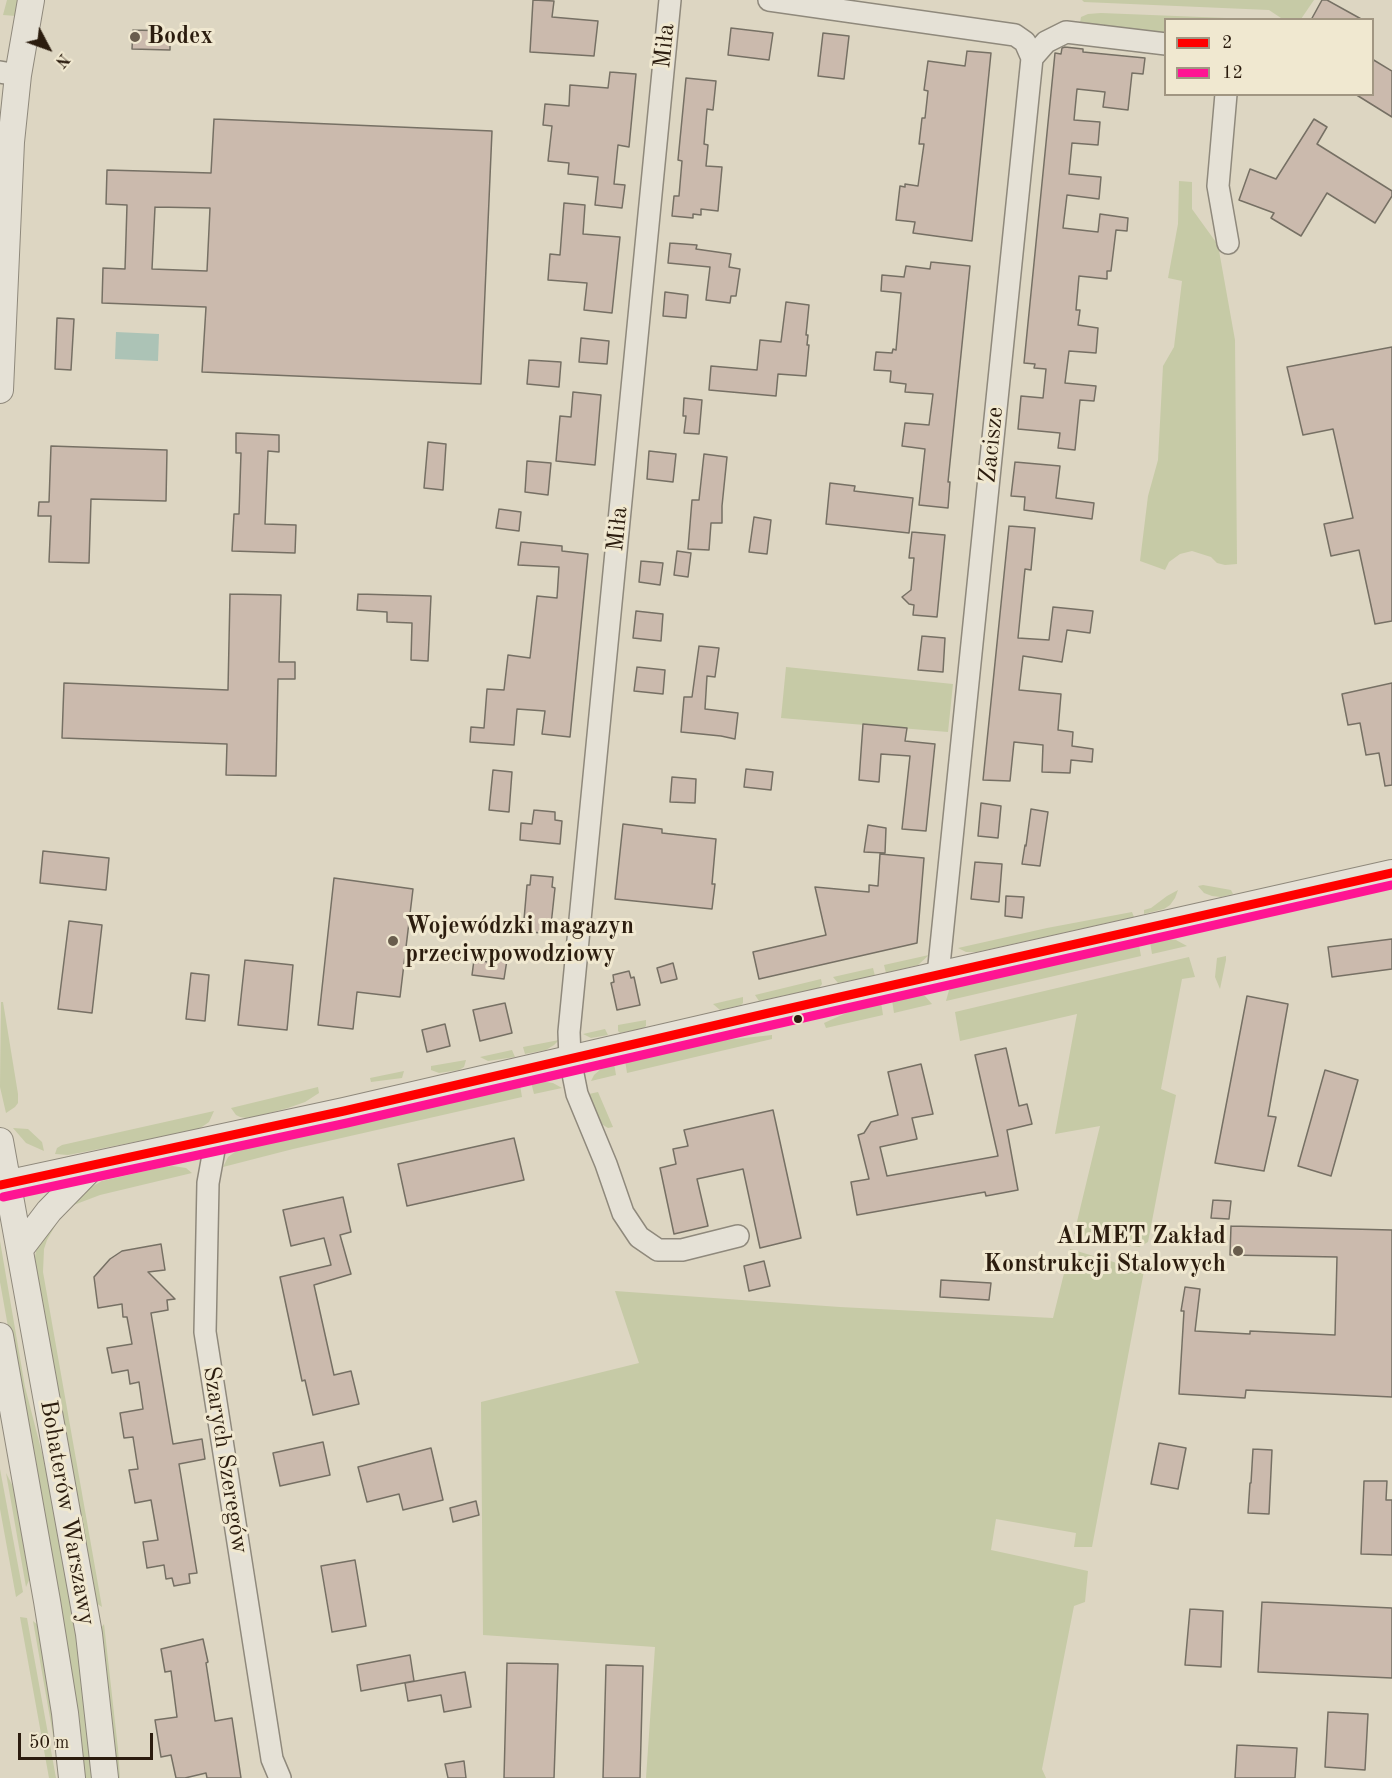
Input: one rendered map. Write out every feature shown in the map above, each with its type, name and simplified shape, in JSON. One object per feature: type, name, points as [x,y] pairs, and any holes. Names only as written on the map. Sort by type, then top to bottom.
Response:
[{"type":"street","points":[[0,390],[9,167],[9,73],[31,0]]},
{"type":"street","name":"Miła","points":[[670,0],[568,1032],[570,1059],[577,1094],[606,1164],[623,1213],[639,1237],[657,1250],[682,1251],[738,1236]]},
{"type":"street","points":[[769,0],[1015,35],[1025,42],[1032,58],[1046,42],[1066,32],[1164,44]]},
{"type":"street","name":"Zacisze","points":[[938,975],[1032,58]]},
{"type":"street","points":[[1226,96],[1218,186],[1227,243]]},
{"type":"street","points":[[4,1184],[344,1111],[1392,873]]},
{"type":"street","name":"Szarych Szeregów","points":[[216,1139],[208,1183],[205,1332],[272,1759],[280,1778]]},
{"type":"street","name":"Bohaterów Warszawy","points":[[0,1141],[4,1184],[20,1249],[89,1634],[105,1778]]},
{"type":"street","points":[[20,1249],[49,1211],[94,1165]]},
{"type":"street","name":"Bohaterów Warszawy","points":[[0,1336],[47,1602],[65,1713],[72,1778]]},
{"type":"green space","points":[[7,0],[20,0],[16,16],[3,15]]},
{"type":"green space","points":[[1082,0],[1314,0],[1302,18],[1281,18],[1269,10],[1084,2]]},
{"type":"green space","points":[[1088,14],[1226,18],[1164,18],[1164,35],[1080,23],[1081,17]]},
{"type":"green space","points":[[1179,181],[1192,182],[1192,209],[1218,245],[1235,340],[1237,564],[1217,563],[1211,557],[1192,551],[1180,554],[1169,562],[1165,570],[1140,561],[1148,496],[1158,460],[1163,366],[1174,347],[1182,281],[1168,278],[1178,224]]},
{"type":"green space","points":[[786,667],[953,684],[948,732],[781,718]]},
{"type":"green space","points":[[1198,886],[1231,890],[1233,894],[1221,897],[1212,896],[1204,893]]},
{"type":"green space","points":[[1178,890],[1170,905],[1164,909],[1144,914],[1144,910],[1151,908]]},
{"type":"green space","points":[[1132,912],[1134,917],[977,952],[966,952],[958,948],[1047,928]]},
{"type":"green space","points":[[1176,940],[1187,946],[1152,954],[1150,942]]},
{"type":"green space","points":[[1139,945],[1141,956],[946,1001],[949,990],[954,986]]},
{"type":"green space","points":[[929,955],[918,965],[886,973],[884,965]]},
{"type":"green space","points":[[1226,956],[1220,989],[1215,977],[1217,958]]},
{"type":"green space","points":[[1189,957],[1195,977],[1182,979],[1161,1089],[1176,1095],[1148,1242],[1139,1247],[1074,1234],[1100,1126],[1055,1134],[1077,1014],[960,1041],[955,1012]]},
{"type":"green space","points":[[873,968],[875,976],[838,983],[833,977]]},
{"type":"green space","points":[[821,979],[822,984],[819,988],[759,1001],[755,995]]},
{"type":"green space","points":[[918,994],[925,996],[932,1004],[894,1013],[892,1000]]},
{"type":"green space","points":[[743,997],[741,1005],[720,1010],[713,1004]]},
{"type":"green space","points":[[1,1002],[3,1002],[18,1094],[18,1103],[6,1113],[0,1087]]},
{"type":"green space","points":[[881,1002],[883,1015],[826,1028],[824,1023],[855,1009]]},
{"type":"green space","points":[[646,1020],[644,1028],[620,1033],[618,1031],[618,1025]]},
{"type":"green space","points":[[605,1029],[608,1035],[591,1038],[583,1034]]},
{"type":"green space","points":[[772,1035],[772,1039],[627,1073],[625,1060],[707,1042]]},
{"type":"green space","points":[[559,1040],[546,1050],[525,1054],[523,1047]]},
{"type":"green space","points":[[512,1050],[515,1057],[488,1061],[480,1057]]},
{"type":"green space","points":[[466,1060],[464,1067],[459,1070],[439,1073],[431,1070],[431,1066]]},
{"type":"green space","points":[[614,1063],[616,1075],[591,1081],[602,1068]]},
{"type":"green space","points":[[404,1071],[402,1078],[371,1082],[370,1078]]},
{"type":"green space","points":[[531,1082],[553,1083],[562,1088],[534,1094]]},
{"type":"green space","points":[[520,1085],[522,1097],[223,1167],[228,1157],[239,1149]]},
{"type":"green space","points":[[318,1087],[319,1093],[305,1102],[258,1116],[240,1117],[231,1108]]},
{"type":"green space","points":[[598,1092],[613,1127],[608,1128],[598,1122],[589,1094]]},
{"type":"green space","points":[[214,1111],[209,1122],[199,1129],[68,1155],[55,1154],[57,1148],[62,1145]]},
{"type":"green space","points":[[13,1128],[28,1129],[42,1142],[44,1151],[26,1143]]},
{"type":"green space","points":[[173,1166],[186,1168],[192,1173],[100,1195],[71,1206],[84,1191],[102,1181]]},
{"type":"green space","points":[[57,1219],[44,1249],[43,1272],[102,1607],[93,1601],[34,1262],[37,1246]]},
{"type":"green space","points":[[0,1241],[25,1387],[58,1515],[79,1636],[96,1778],[82,1778],[43,1523],[0,1282]]},
{"type":"green space","points":[[1070,1249],[1144,1271],[1092,1547],[1074,1547],[1076,1533],[996,1519],[991,1550],[1088,1571],[1085,1602],[1074,1606],[1042,1769],[1046,1778],[646,1778],[655,1647],[483,1635],[481,1402],[639,1363],[615,1291],[840,1307],[1053,1318]]},
{"type":"green space","points":[[0,1469],[23,1592],[16,1597],[0,1509]]},
{"type":"green space","points":[[6,1473],[20,1500],[30,1578],[26,1587]]},
{"type":"green space","points":[[20,1617],[27,1618],[56,1778],[49,1778]]},
{"type":"green space","points":[[33,1621],[39,1626],[44,1638],[60,1775]]},
{"type":"green space","points":[[104,1624],[120,1778],[115,1778],[98,1632]]},
{"type":"shaded area","points":[[116,332],[159,334],[158,361],[115,359]]},
{"type":"building","points":[[533,0],[554,1],[552,17],[598,21],[594,56],[530,52]]},
{"type":"building","points":[[1322,0],[1327,0],[1359,18],[1312,18]]},
{"type":"building","points":[[731,28],[773,33],[769,60],[728,55]]},
{"type":"building","points":[[133,30],[170,31],[170,50],[132,49]]},
{"type":"building","points":[[823,33],[849,36],[844,79],[818,76]]},
{"type":"building","points":[[1062,48],[1083,49],[1083,52],[1145,58],[1143,74],[1132,73],[1128,110],[1103,107],[1105,92],[1077,89],[1074,120],[1100,122],[1098,145],[1072,143],[1069,174],[1101,177],[1099,199],[1067,195],[1063,228],[1098,232],[1100,214],[1128,218],[1127,231],[1116,230],[1111,271],[1107,271],[1107,279],[1079,276],[1076,310],[1080,310],[1078,325],[1098,328],[1096,353],[1069,351],[1065,383],[1096,386],[1094,401],[1080,400],[1075,450],[1058,448],[1060,433],[1018,429],[1021,396],[1043,398],[1046,369],[1034,368],[1035,364],[1024,363],[1055,53],[1061,54]]},
{"type":"building","points":[[967,51],[991,53],[972,241],[913,233],[915,222],[896,220],[900,186],[905,187],[905,184],[918,186],[924,144],[919,144],[928,91],[924,90],[928,61],[965,66]]},
{"type":"building","points":[[1374,60],[1392,71],[1392,117],[1358,96],[1374,96]]},
{"type":"building","points":[[610,72],[636,74],[629,147],[618,145],[614,184],[625,185],[622,208],[595,205],[598,177],[568,174],[569,163],[548,161],[552,126],[543,125],[545,104],[569,106],[570,85],[608,88]]},
{"type":"building","points":[[686,78],[716,81],[713,110],[707,109],[704,144],[708,145],[706,166],[722,167],[718,211],[701,209],[701,215],[693,214],[693,218],[672,216],[674,196],[679,196],[682,161],[678,160]]},
{"type":"building","points":[[214,119],[492,131],[481,384],[202,372],[206,307],[102,303],[103,268],[125,269],[127,205],[106,204],[107,170],[211,173]],"holes":[[[155,207],[210,208],[207,271],[152,269]]]},
{"type":"building","points":[[1314,119],[1327,127],[1317,144],[1392,191],[1392,196],[1375,223],[1327,193],[1301,236],[1271,218],[1274,213],[1239,200],[1250,169],[1276,179]]},
{"type":"building","points":[[564,203],[585,205],[583,234],[620,237],[612,313],[584,310],[587,283],[548,280],[550,254],[560,255]]},
{"type":"building","points":[[670,243],[697,245],[696,249],[731,254],[729,267],[740,269],[736,296],[731,296],[730,303],[706,300],[710,267],[668,263]]},
{"type":"building","points":[[931,262],[970,266],[948,482],[950,482],[948,508],[919,505],[925,449],[902,446],[905,423],[929,425],[933,394],[905,392],[906,384],[890,382],[891,371],[874,370],[876,352],[892,353],[893,349],[896,350],[901,293],[881,291],[882,275],[904,277],[906,266],[930,269]]},
{"type":"building","points":[[665,292],[688,295],[686,318],[663,316]]},
{"type":"building","points":[[786,302],[809,305],[806,376],[778,374],[776,396],[709,390],[711,366],[757,370],[760,340],[781,342]]},
{"type":"building","points":[[57,318],[74,319],[71,370],[55,369]]},
{"type":"building","points":[[581,338],[609,341],[607,364],[579,362]]},
{"type":"building","points":[[1392,347],[1392,621],[1375,624],[1359,550],[1331,556],[1324,524],[1353,518],[1333,429],[1303,435],[1287,367]]},
{"type":"building","points":[[529,360],[561,362],[559,387],[527,384]]},
{"type":"building","points":[[573,392],[601,395],[595,465],[556,461],[560,416],[571,417]]},
{"type":"building","points":[[684,398],[702,400],[699,434],[684,433],[686,416],[683,416]]},
{"type":"building","points":[[236,433],[279,435],[279,452],[268,451],[265,524],[296,525],[295,553],[232,551],[234,514],[239,514],[241,453],[236,453]]},
{"type":"building","points":[[428,442],[446,444],[443,490],[424,488]]},
{"type":"building","points":[[51,446],[167,450],[166,501],[91,499],[89,563],[49,562],[51,516],[38,516],[39,502],[49,502]]},
{"type":"building","points":[[649,451],[676,454],[673,482],[647,479]]},
{"type":"building","points":[[704,454],[727,457],[722,523],[711,523],[709,550],[688,549],[692,500],[699,500]]},
{"type":"building","points":[[527,461],[551,463],[548,495],[525,492]]},
{"type":"building","points":[[1015,462],[1060,466],[1056,498],[1094,503],[1092,519],[1024,510],[1025,497],[1011,496]]},
{"type":"building","points":[[830,483],[855,486],[854,491],[913,498],[909,533],[826,524]]},
{"type":"building","points":[[499,509],[521,512],[519,531],[496,528]]},
{"type":"building","points":[[754,517],[771,520],[767,554],[749,552]]},
{"type":"building","points":[[1009,526],[1035,528],[1031,570],[1025,569],[1018,638],[1049,640],[1053,607],[1093,611],[1090,633],[1067,630],[1062,662],[1023,656],[1019,690],[1061,694],[1058,730],[1073,732],[1072,746],[1093,749],[1092,762],[1071,760],[1070,773],[1042,772],[1043,745],[1014,742],[1010,781],[983,780]]},
{"type":"building","points":[[912,532],[945,535],[937,617],[913,615],[914,605],[909,604],[902,597],[911,590],[914,558],[909,558]]},
{"type":"building","points":[[521,542],[562,546],[562,551],[588,554],[570,737],[542,734],[545,711],[517,709],[514,745],[470,742],[471,727],[484,728],[487,689],[504,690],[508,655],[530,658],[537,596],[557,598],[559,567],[518,565]]},
{"type":"building","points":[[677,551],[691,553],[688,577],[674,575]]},
{"type":"building","points":[[641,561],[663,563],[660,585],[639,582]]},
{"type":"building","points":[[230,594],[281,595],[279,662],[295,662],[295,679],[278,679],[276,776],[226,775],[227,744],[62,738],[64,683],[228,690]]},
{"type":"building","points":[[358,594],[431,596],[428,661],[411,660],[412,623],[387,622],[387,612],[357,610]]},
{"type":"building","points":[[636,611],[663,614],[661,641],[633,638]]},
{"type":"building","points":[[922,636],[945,638],[943,672],[918,670]]},
{"type":"building","points":[[699,646],[719,648],[715,677],[707,676],[705,709],[738,713],[735,739],[681,732],[684,697],[692,697]]},
{"type":"building","points":[[637,667],[665,670],[663,694],[634,691]]},
{"type":"building","points":[[1392,683],[1392,785],[1385,786],[1379,753],[1366,755],[1360,723],[1348,725],[1342,694]]},
{"type":"building","points":[[863,724],[907,728],[905,741],[935,744],[926,831],[902,829],[910,756],[881,754],[879,782],[859,780]]},
{"type":"building","points":[[746,769],[773,772],[771,790],[744,787]]},
{"type":"building","points":[[493,770],[512,772],[509,812],[489,810]]},
{"type":"building","points":[[672,777],[696,779],[695,803],[670,802]]},
{"type":"building","points":[[981,803],[1001,806],[998,838],[978,836]]},
{"type":"building","points":[[1031,809],[1048,812],[1040,866],[1022,864]]},
{"type":"building","points":[[534,810],[555,812],[555,820],[562,821],[560,844],[520,840],[521,823],[532,824]]},
{"type":"building","points":[[623,824],[662,829],[662,833],[716,839],[712,909],[615,899]]},
{"type":"building","points":[[868,825],[886,828],[885,853],[864,852]]},
{"type":"building","points":[[43,851],[109,858],[106,890],[40,883]]},
{"type":"building","points":[[880,854],[924,858],[917,943],[759,979],[753,952],[826,935],[815,887],[869,892],[869,885],[878,886]]},
{"type":"building","points":[[975,862],[1002,864],[999,902],[971,899]]},
{"type":"building","points":[[531,875],[553,877],[552,887],[555,888],[550,934],[523,931],[527,885],[530,885]]},
{"type":"building","points":[[334,878],[413,889],[400,997],[357,992],[353,1029],[318,1025]]},
{"type":"building","points":[[1006,896],[1024,897],[1022,918],[1005,916]]},
{"type":"building","points":[[69,921],[102,925],[92,1013],[58,1009]]},
{"type":"building","points":[[1392,939],[1392,969],[1332,977],[1328,947]]},
{"type":"building","points":[[488,957],[507,960],[504,979],[472,975],[474,960],[488,962]]},
{"type":"building","points":[[245,960],[293,965],[287,1030],[238,1025]]},
{"type":"building","points":[[673,963],[677,979],[661,983],[657,968]]},
{"type":"building","points":[[629,971],[631,978],[634,977],[640,1005],[617,1010],[611,983],[614,982],[613,975]]},
{"type":"building","points":[[191,973],[209,975],[205,1021],[186,1019]]},
{"type":"building","points":[[1247,996],[1288,1004],[1268,1116],[1276,1117],[1264,1171],[1215,1163]]},
{"type":"building","points":[[505,1003],[512,1033],[480,1041],[473,1010]]},
{"type":"building","points":[[445,1024],[450,1046],[427,1052],[422,1030]]},
{"type":"building","points":[[1006,1048],[1019,1106],[1027,1104],[1032,1124],[1007,1130],[1018,1190],[986,1196],[985,1192],[857,1215],[851,1182],[869,1179],[858,1135],[864,1133],[871,1122],[898,1115],[888,1072],[921,1064],[933,1114],[912,1118],[917,1139],[880,1147],[887,1176],[998,1156],[975,1055]]},
{"type":"building","points":[[1325,1070],[1358,1080],[1331,1176],[1298,1166]]},
{"type":"building","points":[[773,1110],[801,1238],[760,1248],[743,1169],[697,1179],[708,1226],[674,1234],[660,1168],[676,1164],[673,1149],[688,1146],[684,1130]]},
{"type":"building","points":[[514,1138],[524,1180],[407,1206],[398,1164]]},
{"type":"building","points":[[343,1197],[351,1232],[340,1235],[351,1274],[314,1285],[334,1375],[351,1371],[359,1404],[313,1415],[305,1380],[302,1381],[280,1277],[331,1265],[324,1238],[291,1246],[283,1210]]},
{"type":"building","points":[[1213,1200],[1231,1201],[1229,1219],[1211,1218]]},
{"type":"building","points":[[1231,1226],[1392,1230],[1392,1397],[1246,1390],[1245,1398],[1179,1394],[1184,1311],[1181,1311],[1185,1287],[1200,1289],[1195,1331],[1335,1335],[1337,1257],[1230,1255]]},
{"type":"building","points":[[161,1244],[165,1270],[148,1272],[175,1299],[167,1300],[168,1310],[151,1313],[173,1444],[202,1439],[205,1459],[179,1464],[197,1573],[189,1574],[190,1583],[174,1586],[172,1578],[166,1579],[164,1565],[147,1568],[143,1542],[158,1540],[151,1500],[135,1503],[129,1470],[138,1469],[133,1437],[124,1438],[120,1413],[143,1409],[139,1382],[130,1384],[128,1370],[112,1373],[107,1348],[132,1344],[127,1317],[123,1317],[122,1304],[98,1308],[94,1277],[110,1259],[122,1251]]},
{"type":"building","points":[[764,1261],[770,1286],[749,1291],[744,1266]]},
{"type":"building","points":[[941,1280],[991,1283],[989,1300],[940,1297]]},
{"type":"building","points":[[323,1442],[330,1475],[280,1486],[273,1453]]},
{"type":"building","points":[[1159,1443],[1186,1448],[1178,1489],[1151,1484]]},
{"type":"building","points":[[431,1448],[443,1500],[403,1510],[399,1494],[367,1502],[358,1467]]},
{"type":"building","points":[[1253,1449],[1272,1450],[1269,1514],[1248,1513]]},
{"type":"building","points":[[1364,1481],[1387,1481],[1386,1500],[1392,1500],[1392,1555],[1361,1554]]},
{"type":"building","points":[[476,1501],[479,1515],[453,1522],[450,1508]]},
{"type":"building","points":[[355,1560],[366,1626],[332,1632],[321,1566]]},
{"type":"building","points":[[1262,1602],[1392,1608],[1392,1678],[1258,1672]]},
{"type":"building","points":[[1190,1609],[1223,1611],[1221,1667],[1185,1665]]},
{"type":"building","points":[[203,1639],[215,1721],[232,1718],[241,1778],[207,1778],[206,1773],[176,1778],[171,1755],[161,1757],[155,1720],[177,1717],[171,1671],[165,1672],[161,1649]]},
{"type":"building","points":[[410,1655],[414,1681],[361,1691],[357,1665]]},
{"type":"building","points":[[507,1663],[558,1664],[554,1778],[504,1778]]},
{"type":"building","points":[[606,1665],[643,1666],[640,1778],[603,1778]]},
{"type":"building","points":[[465,1672],[471,1707],[444,1712],[441,1695],[408,1701],[405,1683]]},
{"type":"building","points":[[1328,1712],[1368,1714],[1365,1770],[1325,1767]]},
{"type":"building","points":[[1237,1745],[1297,1748],[1295,1778],[1235,1778]]},
{"type":"building","points":[[464,1761],[466,1778],[448,1778],[445,1764]]},
{"type":"transit line","name":"2","points":[[0,1185],[344,1111],[1392,873]]},
{"type":"transit line","name":"12","points":[[3,1197],[347,1123],[1392,885]]},
{"type":"place","name":"Bodex","points":[[135,37]]},
{"type":"place","name":"Wojewódzki magazyn przeciwpowodziowy","points":[[393,941]]},
{"type":"place","name":"ALMET Zakład Konstrukcji Stalowych","points":[[1238,1251]]}]
